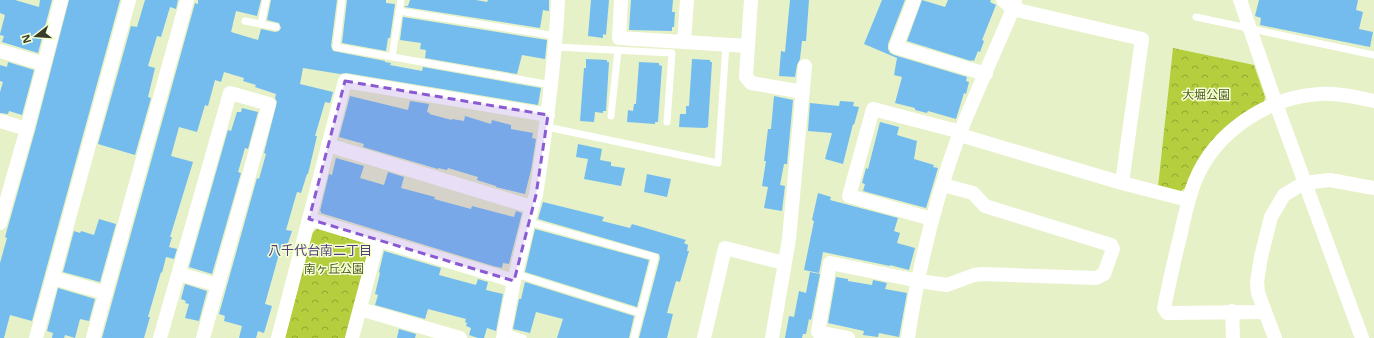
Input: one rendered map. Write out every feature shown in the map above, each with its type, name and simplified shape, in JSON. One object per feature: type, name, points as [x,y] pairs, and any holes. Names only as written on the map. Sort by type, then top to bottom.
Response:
[{"type":"street","points":[[0,223],[4,197],[27,129],[61,0]]},
{"type":"street","points":[[36,338],[88,159],[129,0]]},
{"type":"street","points":[[93,338],[127,209],[186,0]]},
{"type":"street","points":[[504,335],[515,277],[536,195],[548,121],[556,41],[558,0]]},
{"type":"street","points":[[621,0],[619,38],[748,46]]},
{"type":"street","points":[[684,42],[687,0]]},
{"type":"street","points":[[751,0],[746,77],[751,84],[803,92]]},
{"type":"street","points":[[914,0],[896,47],[986,74]]},
{"type":"street","points":[[1240,0],[1304,183],[1362,338]]},
{"type":"street","points":[[908,338],[932,220],[960,134],[986,74],[1010,3],[1142,39],[1122,183]]},
{"type":"street","points":[[0,51],[44,64]]},
{"type":"street","points":[[772,338],[789,239],[805,66]]},
{"type":"street","points":[[278,338],[345,80],[548,121]]},
{"type":"street","points":[[160,338],[230,93],[269,104],[203,338]]},
{"type":"street","points":[[1265,312],[1166,313],[1164,308],[1188,200],[1195,181],[1206,160],[1230,132],[1254,115],[1276,104],[1294,98],[1320,94],[1348,95],[1374,101]]},
{"type":"street","points":[[932,220],[849,196],[873,109],[1122,183],[1188,200]]},
{"type":"street","points":[[0,121],[27,129]]},
{"type":"street","points":[[328,145],[532,207]]},
{"type":"street","points":[[1275,338],[1258,293],[1257,282],[1261,257],[1271,217],[1284,195],[1304,183],[1330,180],[1374,188]]},
{"type":"street","points":[[848,338],[818,332],[830,263],[919,281],[947,285],[974,275],[983,274],[1096,278],[1104,274],[1113,249],[1111,245],[984,206],[973,193],[943,184]]},
{"type":"street","points":[[309,219],[378,240],[515,277]]},
{"type":"street","points":[[352,338],[378,240]]},
{"type":"street","points":[[704,338],[725,248],[784,263]]},
{"type":"street","points":[[179,274],[218,285]]},
{"type":"street","points":[[53,278],[106,293]]},
{"type":"street","points":[[360,309],[460,338]]},
{"type":"street","points":[[1232,312],[1233,338]]},
{"type":"lane","points":[[260,24],[266,0]]},
{"type":"lane","points":[[342,0],[336,47],[552,85]]},
{"type":"lane","points":[[392,57],[401,0]]},
{"type":"lane","points":[[399,11],[556,41],[618,50],[672,53],[667,122]]},
{"type":"lane","points":[[1196,17],[1374,55]]},
{"type":"lane","points":[[244,20],[276,27]]},
{"type":"lane","points":[[548,121],[718,163],[726,44]]},
{"type":"lane","points":[[611,116],[618,50]]},
{"type":"lane","points":[[529,222],[655,257],[634,338]]},
{"type":"lane","points":[[515,277],[640,313]]},
{"type":"lane","points":[[504,335],[523,338]]},
{"type":"highlighted area","points":[[345,81],[548,115],[536,195],[514,281],[309,219]]},
{"type":"green space","name":"大堀公園","points":[[1173,48],[1254,65],[1265,97],[1264,102],[1244,113],[1195,166],[1185,188],[1180,192],[1158,187]]},
{"type":"green space","name":"南ヶ丘公園","points":[[318,228],[366,243],[370,249],[346,338],[285,338],[312,233]]},
{"type":"building","points":[[0,0],[15,0],[39,7],[40,0],[52,0],[38,53],[2,42],[4,36],[0,34],[5,15],[0,13]]},
{"type":"building","points":[[69,0],[120,0],[32,321],[10,315],[4,338],[0,338],[0,263],[7,238],[5,237],[35,131]]},
{"type":"building","points":[[145,0],[178,0],[176,9],[170,7],[161,37],[157,36],[148,66],[155,68],[148,97],[151,98],[135,155],[98,144],[131,26],[137,27]]},
{"type":"building","points":[[198,0],[261,0],[257,16],[236,11],[231,32],[258,40],[261,29],[275,32],[279,31],[281,28],[279,23],[267,20],[271,0],[337,0],[331,46],[333,51],[385,61],[391,63],[390,65],[422,71],[423,67],[541,88],[538,105],[346,73],[340,74],[303,68],[300,84],[333,92],[330,103],[325,102],[315,136],[317,136],[308,174],[301,193],[297,192],[286,230],[292,231],[286,249],[281,247],[265,304],[272,306],[264,333],[258,331],[256,338],[239,338],[242,326],[224,321],[225,316],[219,314],[257,178],[259,179],[266,154],[264,153],[277,102],[275,98],[276,94],[243,81],[244,78],[224,72],[221,82],[215,80],[208,106],[205,105],[197,132],[179,127],[171,156],[193,162],[170,237],[172,237],[169,247],[177,249],[174,259],[166,257],[148,317],[150,317],[144,338],[102,338],[195,3],[198,4]]},
{"type":"building","points":[[347,0],[386,0],[386,3],[395,4],[390,38],[388,38],[386,51],[342,43]]},
{"type":"building","points":[[410,0],[476,0],[487,2],[488,0],[549,0],[549,11],[543,10],[540,28],[405,7],[408,6]]},
{"type":"building","points":[[591,0],[609,0],[606,35],[603,34],[603,38],[588,36]]},
{"type":"building","points":[[631,0],[673,0],[672,12],[675,12],[674,27],[672,27],[672,31],[629,30]]},
{"type":"building","points":[[790,0],[809,0],[806,41],[802,41],[800,59],[797,65],[795,77],[779,76],[781,51],[785,52]]},
{"type":"building","points":[[882,0],[905,0],[888,44],[890,53],[967,77],[966,81],[969,82],[966,94],[964,93],[956,119],[928,111],[927,113],[915,110],[915,108],[895,103],[902,77],[894,75],[897,58],[864,44]]},
{"type":"building","points":[[922,0],[945,7],[948,0],[991,0],[990,2],[996,5],[982,40],[984,41],[980,52],[978,51],[974,61],[907,41]]},
{"type":"building","points":[[1259,0],[1358,0],[1356,10],[1363,12],[1359,29],[1373,32],[1370,47],[1260,25],[1261,18],[1255,16]]},
{"type":"building","points":[[403,17],[547,40],[545,59],[522,55],[517,74],[425,58],[426,50],[420,49],[421,43],[400,40]]},
{"type":"building","points":[[586,59],[607,60],[607,62],[609,62],[606,111],[603,111],[603,113],[595,112],[594,122],[580,121]]},
{"type":"building","points":[[692,59],[710,60],[710,62],[712,62],[708,127],[705,128],[679,127],[680,114],[686,114],[686,106],[689,106]]},
{"type":"building","points":[[8,62],[34,70],[22,115],[9,111],[8,114],[0,113],[0,92],[3,82],[0,81],[0,65],[7,67]]},
{"type":"building","points":[[639,62],[659,63],[659,65],[662,66],[658,122],[655,122],[655,124],[627,122],[628,110],[633,111],[634,104],[636,104]]},
{"type":"building","points":[[350,96],[408,110],[410,101],[429,104],[427,112],[430,113],[429,114],[452,120],[464,121],[465,116],[491,124],[492,120],[511,125],[511,129],[533,133],[532,138],[536,139],[525,194],[496,187],[477,180],[478,177],[448,168],[447,170],[438,169],[363,147],[364,144],[339,137]]},
{"type":"building","points":[[774,96],[793,100],[787,164],[784,164],[780,185],[785,186],[782,211],[764,208],[768,187],[762,186],[766,161],[764,161],[768,129],[771,129]]},
{"type":"building","points":[[840,101],[854,102],[853,106],[859,107],[843,164],[825,159],[832,133],[808,131],[810,103],[839,106]]},
{"type":"building","points":[[242,108],[258,112],[248,149],[245,148],[238,172],[241,173],[212,274],[189,267],[228,130],[231,131],[237,112],[241,112]]},
{"type":"building","points":[[880,122],[899,127],[897,135],[917,141],[914,159],[934,165],[933,167],[938,168],[926,208],[863,191],[865,184],[862,183],[866,168],[868,169]]},
{"type":"building","points":[[578,144],[602,149],[600,160],[611,162],[611,166],[625,168],[621,186],[584,179],[588,159],[576,157]]},
{"type":"building","points":[[336,158],[364,166],[360,178],[384,185],[388,172],[404,177],[401,188],[435,197],[434,199],[471,209],[472,206],[514,217],[516,211],[522,213],[509,264],[503,263],[502,268],[493,266],[321,213],[320,211],[329,174],[332,175]]},
{"type":"building","points":[[647,174],[671,179],[667,197],[644,192]]},
{"type":"building","points":[[818,193],[831,197],[830,200],[898,218],[894,231],[900,233],[897,243],[915,248],[909,270],[823,252],[819,273],[804,270]]},
{"type":"building","points":[[543,202],[604,217],[602,221],[630,228],[632,224],[686,240],[684,243],[688,245],[687,251],[689,251],[680,282],[676,281],[667,313],[673,314],[667,338],[639,338],[660,258],[659,254],[538,219]]},
{"type":"building","points":[[99,219],[116,224],[100,282],[63,272],[74,231],[80,233],[81,231],[94,235]]},
{"type":"building","points":[[535,229],[649,260],[637,307],[525,272]]},
{"type":"building","points":[[384,251],[441,268],[439,275],[476,285],[478,279],[488,282],[486,290],[503,294],[496,331],[487,328],[484,338],[478,338],[469,335],[471,328],[466,326],[466,319],[428,309],[425,319],[375,305],[378,295],[375,294]]},
{"type":"building","points":[[810,272],[820,274],[811,320],[809,319],[806,334],[803,334],[802,338],[785,338],[789,316],[794,317],[799,291],[806,293]]},
{"type":"building","points":[[836,277],[848,279],[848,281],[872,285],[873,280],[887,283],[885,289],[907,293],[899,337],[879,333],[878,337],[863,335],[864,331],[828,323]]},
{"type":"building","points":[[525,282],[634,316],[629,338],[557,338],[563,319],[536,312],[530,333],[513,329],[519,299],[521,299]]},
{"type":"building","points":[[185,284],[207,291],[199,321],[185,318],[189,304],[185,303],[186,301],[181,299]]},
{"type":"building","points":[[58,288],[95,299],[89,321],[80,319],[75,338],[65,335],[64,338],[52,338],[53,333],[47,331]]},
{"type":"building","points":[[399,329],[416,334],[415,338],[397,338]]},
{"type":"district","name":"八千代台南二丁目","points":[[320,250]]}]
